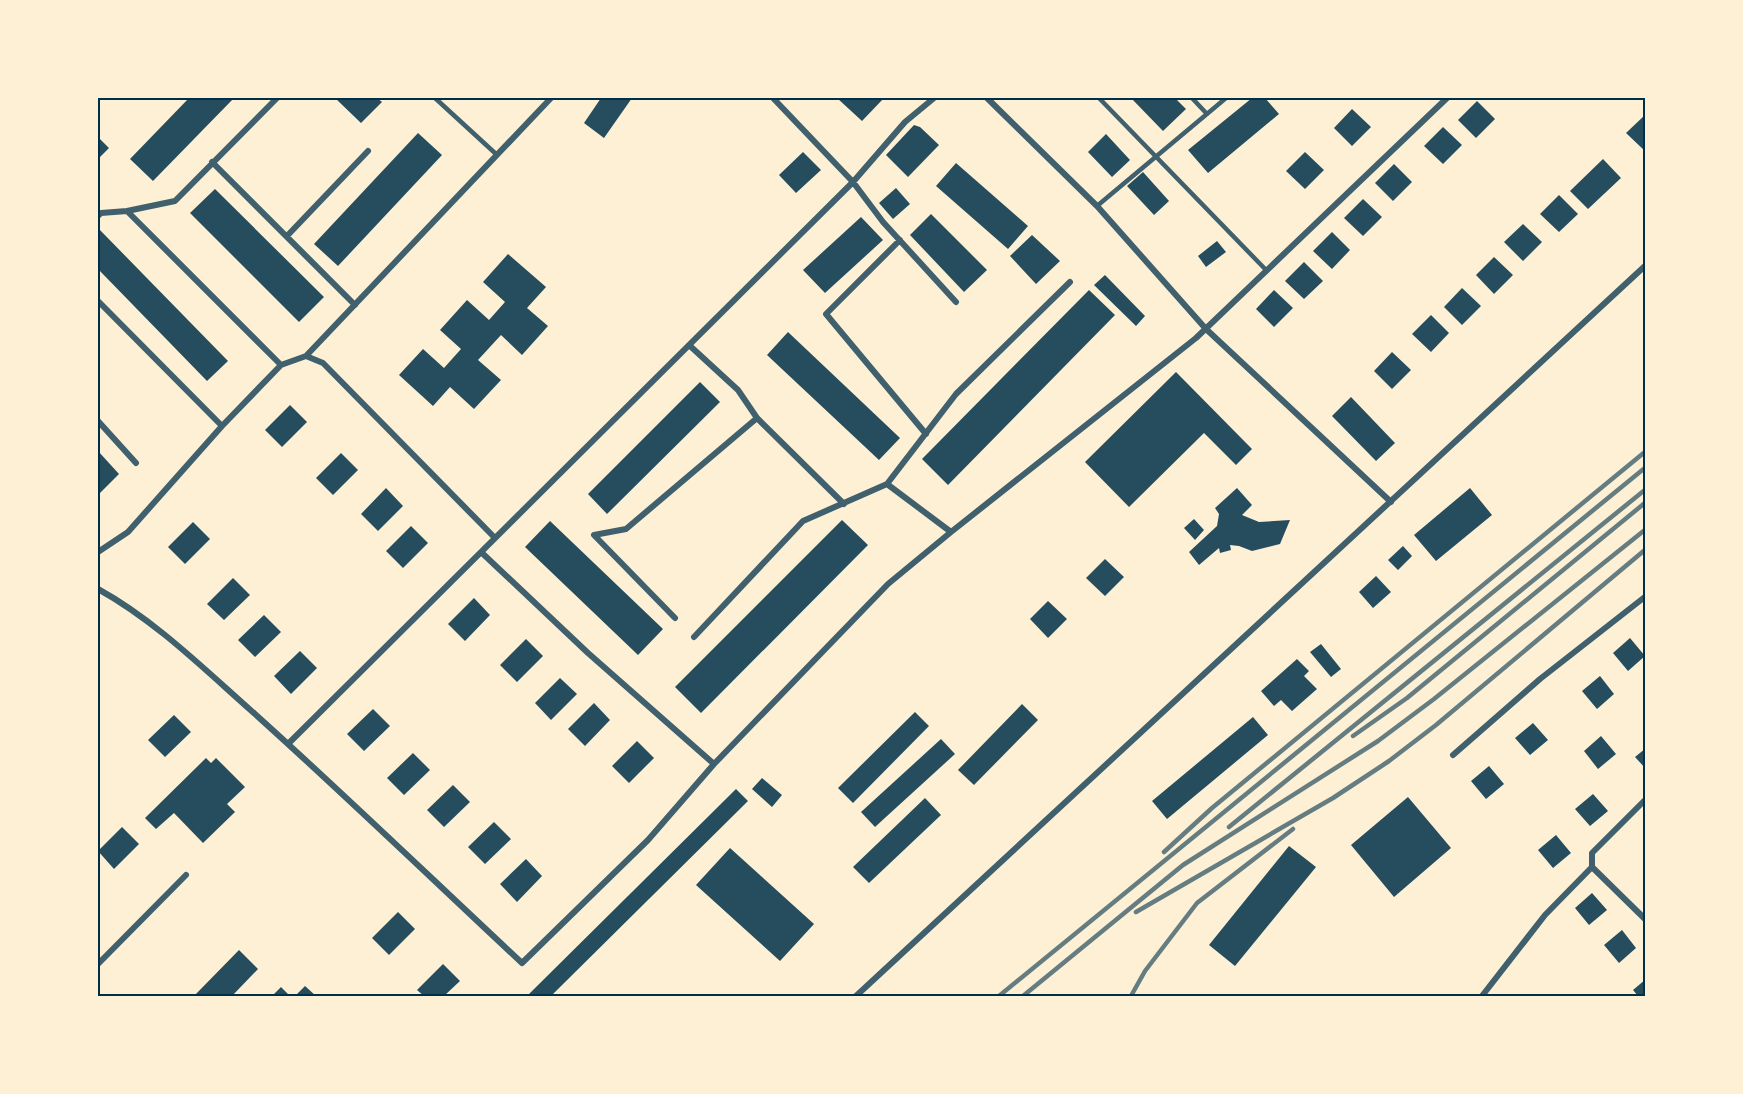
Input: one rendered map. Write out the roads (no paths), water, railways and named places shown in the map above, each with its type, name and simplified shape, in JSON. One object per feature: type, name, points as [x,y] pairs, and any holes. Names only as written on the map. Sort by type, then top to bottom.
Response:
[{"type":"street","points":[[98,216],[101,213],[127,211],[175,201],[277,98]]},
{"type":"street","points":[[98,552],[128,532],[222,426],[280,365],[306,356],[550,98]]},
{"type":"street","points":[[773,98],[853,182],[883,222],[956,302]]},
{"type":"street","points":[[288,744],[853,182],[905,122],[934,98]]},
{"type":"street","points":[[987,98],[1097,206],[1206,329],[1391,502]]},
{"type":"street","points":[[98,589],[120,602],[183,650],[288,744],[522,963],[648,840],[714,764],[888,584],[1206,329],[1448,98]]},
{"type":"street","points":[[287,236],[368,151]]},
{"type":"street","points":[[212,162],[355,305]]},
{"type":"street","points":[[127,211],[280,365]]},
{"type":"street","points":[[900,240],[826,314],[926,434]]},
{"type":"street","points":[[856,996],[1646,265]]},
{"type":"street","points":[[694,638],[803,521],[887,484],[956,394],[1070,282]]},
{"type":"street","points":[[98,302],[222,426]]},
{"type":"street","points":[[689,345],[738,390],[757,418],[844,504]]},
{"type":"street","points":[[306,356],[324,363],[495,538]]},
{"type":"street","points":[[675,618],[594,536],[626,529],[757,418]]},
{"type":"street","points":[[98,422],[135,463]]},
{"type":"street","points":[[887,484],[951,532]]},
{"type":"street","points":[[481,552],[588,653],[714,764]]},
{"type":"street","points":[[1454,755],[1540,679],[1646,596]]},
{"type":"street","points":[[1482,996],[1545,915],[1592,867],[1592,853],[1646,799]]},
{"type":"street","points":[[1592,867],[1646,920]]},
{"type":"street","points":[[98,964],[186,875]]},
{"type":"lane","points":[[435,98],[496,154]]},
{"type":"lane","points":[[1099,98],[1267,272]]},
{"type":"lane","points":[[1192,98],[1207,114]]},
{"type":"lane","points":[[1097,206],[1226,98]]},
{"type":"railway","points":[[1164,852],[1212,808],[1646,451]]},
{"type":"railway","points":[[999,996],[1646,467]]},
{"type":"railway","points":[[1229,827],[1646,489]]},
{"type":"railway","points":[[1353,736],[1407,698],[1646,502]]},
{"type":"railway","points":[[1023,996],[1183,865],[1378,741],[1434,699],[1646,529]]},
{"type":"railway","points":[[1136,912],[1333,798],[1389,761],[1436,725],[1646,549]]},
{"type":"railway","points":[[1131,996],[1145,971],[1197,903],[1293,829]]}]
